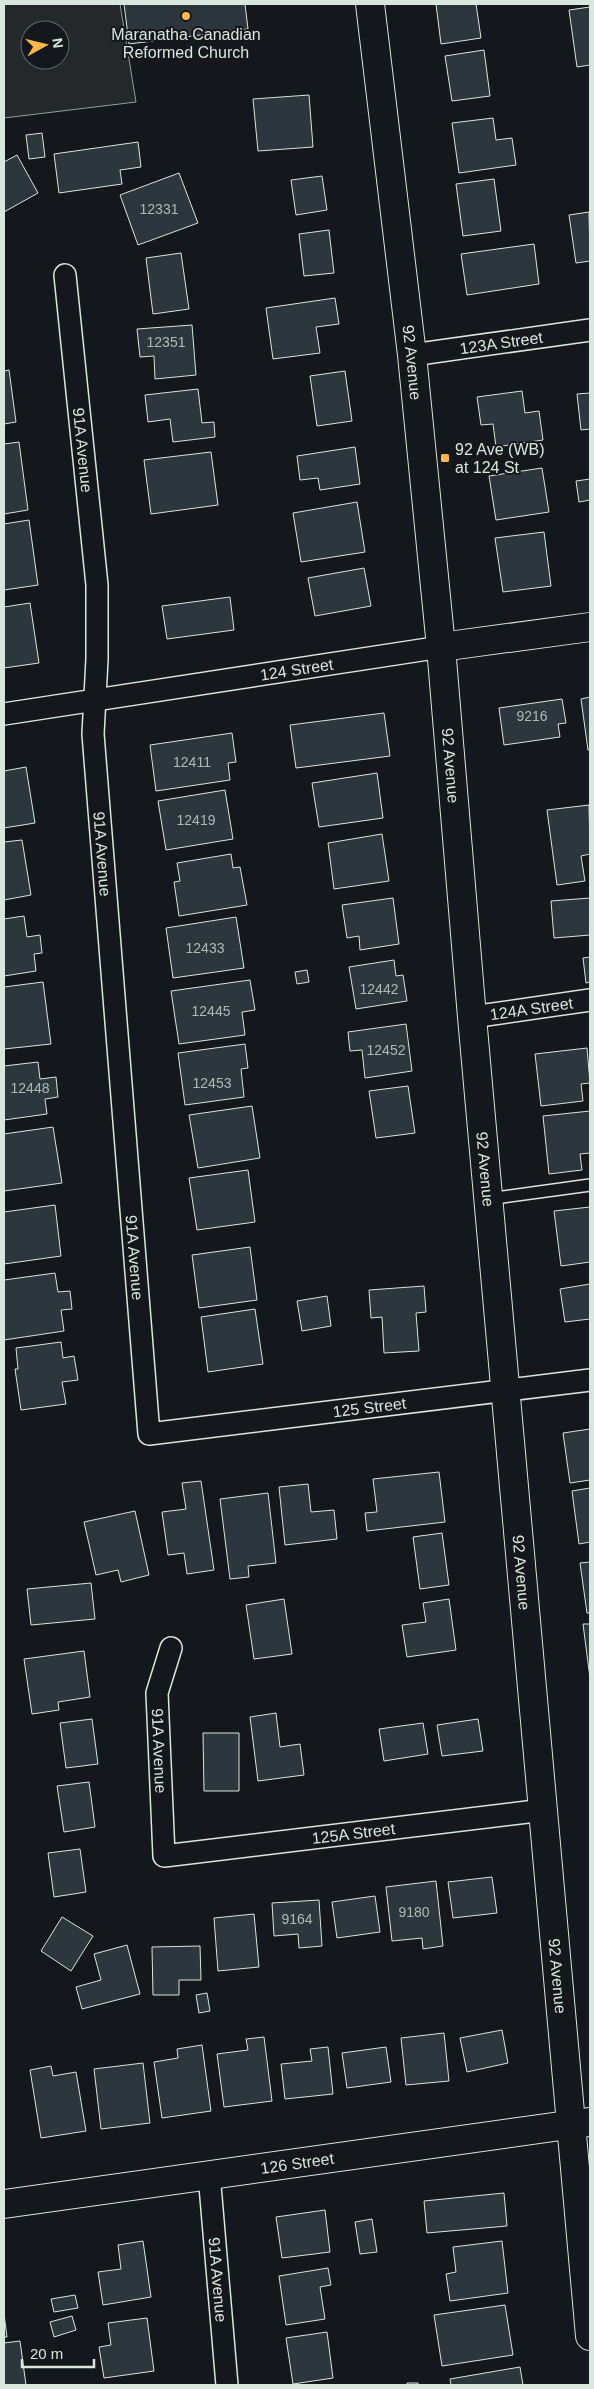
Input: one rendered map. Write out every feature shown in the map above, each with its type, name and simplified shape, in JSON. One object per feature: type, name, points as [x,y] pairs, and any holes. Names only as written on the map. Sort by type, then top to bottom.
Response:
[{"type":"street","name":"92 Avenue","points":[[370,4],[412,356],[441,647],[488,1199],[544,1810],[581,2123],[590,2336]]},
{"type":"street","name":"91A Avenue","points":[[65,276],[96,585],[97,659],[93,734],[149,1434]]},
{"type":"street","name":"123A Street","points":[[412,356],[590,330]]},
{"type":"street","name":"124 Street","points":[[4,714],[441,647],[590,627]]},
{"type":"street","name":"124A Street","points":[[472,1017],[590,1000]]},
{"type":"street","name":"125 Street","points":[[149,1434],[590,1380]]},
{"type":"street","name":"91A Avenue","points":[[164,1856],[156,1693],[171,1648]]},
{"type":"street","name":"125A Street","points":[[164,1856],[544,1810]]},
{"type":"street","name":"126 Street","points":[[4,2204],[581,2123]]},
{"type":"street","name":"91A Avenue","points":[[210,2174],[227,2385]]},
{"type":"lane","points":[[488,1199],[590,1185]]},
{"type":"shaded area","points":[[4,4],[120,4],[136,102],[4,118]]},
{"type":"building","name":"Maranatha Canadian Reformed Church","points":[[124,4],[245,4],[248,29],[129,44]]},
{"type":"building","points":[[436,4],[476,4],[481,38],[441,44]]},
{"type":"building","points":[[590,7],[590,65],[577,67],[569,10]]},
{"type":"building","points":[[484,50],[490,96],[452,101],[445,56]]},
{"type":"building","points":[[309,95],[313,147],[258,151],[253,99]]},
{"type":"building","points":[[493,118],[496,140],[512,138],[516,165],[459,173],[452,123]]},
{"type":"building","points":[[42,133],[45,157],[29,159],[26,135]]},
{"type":"building","points":[[138,142],[141,167],[120,170],[122,184],[59,193],[54,154]]},
{"type":"building","points":[[17,155],[38,193],[4,212],[4,162]]},
{"type":"building","points":[[179,173],[198,223],[138,245],[120,195]]},
{"type":"building","points":[[322,176],[327,210],[296,215],[291,180]]},
{"type":"building","points":[[494,179],[501,231],[463,236],[456,184]]},
{"type":"building","points":[[589,212],[590,261],[576,263],[569,215]]},
{"type":"building","points":[[329,230],[334,273],[304,276],[299,234]]},
{"type":"building","points":[[534,244],[539,284],[467,295],[461,254]]},
{"type":"building","points":[[181,253],[189,309],[153,314],[146,258]]},
{"type":"building","points":[[335,298],[339,324],[316,327],[320,353],[273,359],[266,308]]},
{"type":"building","points":[[192,325],[196,375],[155,379],[154,356],[140,357],[137,329]]},
{"type":"building","points":[[9,370],[16,422],[4,424],[4,371]]},
{"type":"building","points":[[345,371],[352,421],[317,426],[310,376]]},
{"type":"building","points":[[198,389],[202,423],[214,422],[215,437],[173,442],[170,419],[148,422],[145,395]]},
{"type":"building","points":[[522,391],[525,413],[539,411],[543,440],[496,447],[493,424],[481,425],[477,397]]},
{"type":"building","points":[[590,393],[590,429],[581,430],[577,394]]},
{"type":"building","points":[[19,442],[28,510],[4,514],[4,444]]},
{"type":"building","points":[[355,447],[360,484],[320,490],[318,478],[300,480],[297,456]]},
{"type":"building","points":[[211,452],[218,505],[151,514],[144,460]]},
{"type":"building","points":[[542,468],[549,512],[496,520],[489,476]]},
{"type":"building","points":[[590,479],[590,500],[579,502],[576,481]]},
{"type":"building","points":[[357,502],[365,552],[301,562],[293,513]]},
{"type":"building","points":[[29,520],[38,585],[4,590],[4,524]]},
{"type":"building","points":[[544,532],[551,586],[503,592],[495,538]]},
{"type":"building","points":[[364,568],[371,606],[315,616],[308,578]]},
{"type":"building","points":[[230,597],[234,630],[167,639],[162,606]]},
{"type":"building","points":[[30,603],[39,663],[4,668],[4,607]]},
{"type":"building","points":[[590,697],[590,750],[588,750],[581,699]]},
{"type":"building","points":[[562,699],[566,723],[558,724],[560,737],[504,745],[499,708]]},
{"type":"building","points":[[384,713],[390,756],[296,768],[290,725]]},
{"type":"building","points":[[232,733],[236,762],[228,763],[230,780],[156,791],[150,745]]},
{"type":"building","points":[[26,767],[35,823],[4,828],[4,771]]},
{"type":"building","points":[[377,773],[383,818],[319,827],[312,783]]},
{"type":"building","points":[[225,790],[233,839],[166,850],[158,801]]},
{"type":"building","points":[[589,805],[590,854],[581,856],[585,881],[557,885],[547,810]]},
{"type":"building","points":[[382,834],[389,881],[334,889],[328,843]]},
{"type":"building","points":[[22,840],[31,895],[4,900],[4,842]]},
{"type":"building","points":[[231,854],[233,868],[240,867],[247,905],[179,916],[174,882],[180,881],[177,863]]},
{"type":"building","points":[[393,898],[399,944],[360,950],[359,936],[347,938],[342,905]]},
{"type":"building","points":[[590,898],[590,935],[554,938],[551,901]]},
{"type":"building","points":[[24,916],[27,937],[40,935],[42,953],[34,954],[36,971],[4,976],[4,919]]},
{"type":"building","points":[[236,917],[244,968],[173,978],[166,928]]},
{"type":"building","points":[[590,957],[590,982],[586,983],[583,958]]},
{"type":"building","points":[[394,960],[396,976],[403,975],[407,1001],[356,1009],[349,967]]},
{"type":"building","points":[[307,970],[309,982],[297,984],[295,972]]},
{"type":"building","points":[[250,980],[255,1010],[242,1012],[245,1035],[179,1044],[171,991]]},
{"type":"building","points":[[43,982],[51,1044],[4,1049],[4,987]]},
{"type":"building","points":[[406,1024],[412,1071],[365,1078],[362,1050],[350,1051],[348,1032]]},
{"type":"building","points":[[245,1044],[248,1068],[241,1069],[244,1097],[185,1105],[178,1053]]},
{"type":"building","points":[[587,1048],[590,1083],[581,1084],[583,1101],[541,1106],[535,1054]]},
{"type":"building","points":[[38,1062],[40,1079],[56,1077],[58,1097],[45,1099],[47,1114],[4,1120],[4,1066]]},
{"type":"building","points":[[408,1086],[415,1133],[376,1138],[369,1091]]},
{"type":"building","points":[[252,1106],[260,1158],[198,1168],[189,1115]]},
{"type":"building","points":[[590,1111],[590,1153],[580,1154],[582,1170],[549,1174],[543,1116]]},
{"type":"building","points":[[53,1127],[62,1183],[4,1191],[4,1134]]},
{"type":"building","points":[[248,1170],[255,1222],[197,1230],[189,1178]]},
{"type":"building","points":[[55,1205],[61,1256],[4,1264],[4,1212]]},
{"type":"building","points":[[590,1207],[590,1262],[561,1266],[554,1211]]},
{"type":"building","points":[[250,1247],[257,1300],[199,1308],[192,1255]]},
{"type":"building","points":[[55,1273],[58,1292],[70,1291],[72,1309],[61,1310],[64,1331],[4,1340],[4,1280]]},
{"type":"building","points":[[590,1284],[590,1319],[565,1322],[560,1289]]},
{"type":"building","points":[[424,1286],[426,1312],[416,1313],[419,1351],[384,1353],[382,1317],[371,1318],[369,1290]]},
{"type":"building","points":[[327,1296],[331,1326],[302,1331],[297,1301]]},
{"type":"building","points":[[255,1309],[263,1364],[208,1372],[201,1317]]},
{"type":"building","points":[[61,1342],[63,1358],[74,1356],[78,1380],[62,1382],[66,1404],[21,1410],[15,1369],[18,1369],[16,1348]]},
{"type":"building","points":[[590,1429],[590,1480],[570,1483],[563,1433]]},
{"type":"building","points":[[439,1472],[445,1522],[367,1531],[365,1513],[377,1512],[373,1479]]},
{"type":"building","points":[[201,1481],[214,1570],[187,1574],[184,1553],[168,1555],[162,1512],[186,1509],[182,1483]]},
{"type":"building","points":[[308,1484],[311,1512],[334,1510],[337,1539],[285,1545],[279,1487]]},
{"type":"building","points":[[590,1488],[590,1542],[579,1544],[572,1491]]},
{"type":"building","points":[[268,1493],[276,1563],[248,1566],[249,1577],[230,1579],[220,1499]]},
{"type":"building","points":[[135,1511],[149,1575],[121,1582],[118,1570],[96,1575],[84,1522]]},
{"type":"building","points":[[442,1533],[449,1585],[420,1589],[413,1537]]},
{"type":"building","points":[[590,1562],[590,1613],[587,1613],[580,1563]]},
{"type":"building","points":[[91,1583],[95,1619],[31,1625],[27,1589]]},
{"type":"building","points":[[284,1599],[292,1654],[254,1659],[246,1605]]},
{"type":"building","points":[[449,1599],[456,1650],[407,1657],[402,1625],[426,1622],[423,1603]]},
{"type":"building","points":[[583,1624],[590,1624],[590,1678]]},
{"type":"building","points":[[84,1651],[90,1697],[58,1702],[59,1710],[32,1714],[24,1659]]},
{"type":"building","points":[[276,1713],[280,1747],[300,1744],[304,1775],[258,1781],[250,1717]]},
{"type":"building","points":[[92,1719],[98,1764],[66,1768],[60,1723]]},
{"type":"building","points":[[478,1719],[483,1751],[442,1756],[437,1725]]},
{"type":"building","points":[[423,1723],[428,1754],[384,1761],[379,1729]]},
{"type":"building","points":[[203,1733],[239,1733],[239,1791],[204,1791]]},
{"type":"building","points":[[89,1782],[95,1827],[64,1832],[57,1786]]},
{"type":"building","points":[[80,1849],[86,1892],[54,1897],[48,1853]]},
{"type":"building","points":[[492,1877],[497,1913],[453,1918],[448,1882]]},
{"type":"building","points":[[436,1881],[443,1946],[423,1949],[422,1938],[392,1941],[386,1887]]},
{"type":"building","points":[[375,1896],[380,1932],[337,1938],[332,1902]]},
{"type":"building","points":[[319,1900],[322,1946],[299,1948],[298,1934],[274,1936],[272,1903]]},
{"type":"building","points":[[254,1914],[259,1967],[218,1971],[214,1918]]},
{"type":"building","points":[[62,1917],[93,1936],[71,1971],[41,1951]]},
{"type":"building","points":[[127,1945],[140,1994],[82,2009],[76,1987],[101,1980],[94,1954]]},
{"type":"building","points":[[200,1946],[201,1980],[179,1980],[179,1995],[153,1995],[152,1947]]},
{"type":"building","points":[[207,1993],[210,2011],[199,2013],[196,1995]]},
{"type":"building","points":[[502,2030],[508,2063],[467,2072],[460,2038]]},
{"type":"building","points":[[444,2033],[449,2081],[406,2085],[401,2038]]},
{"type":"building","points":[[264,2037],[272,2101],[224,2107],[217,2054],[248,2050],[246,2039]]},
{"type":"building","points":[[202,2045],[211,2111],[162,2118],[154,2062],[178,2058],[177,2049]]},
{"type":"building","points":[[328,2047],[333,2094],[285,2099],[281,2064],[312,2061],[310,2049]]},
{"type":"building","points":[[386,2047],[391,2082],[347,2088],[342,2053]]},
{"type":"building","points":[[143,2063],[150,2123],[101,2129],[94,2069]]},
{"type":"building","points":[[51,2066],[53,2076],[76,2072],[86,2131],[41,2138],[30,2070]]},
{"type":"building","points":[[504,2193],[507,2226],[427,2233],[424,2201]]},
{"type":"building","points":[[325,2210],[330,2252],[282,2258],[276,2217]]},
{"type":"building","points":[[372,2219],[377,2252],[360,2254],[355,2222]]},
{"type":"building","points":[[143,2241],[151,2297],[103,2305],[98,2272],[121,2269],[118,2245]]},
{"type":"building","points":[[502,2241],[508,2293],[450,2301],[446,2274],[456,2272],[453,2247]]},
{"type":"building","points":[[328,2268],[331,2285],[320,2287],[325,2319],[286,2325],[279,2276]]},
{"type":"building","points":[[75,2295],[78,2308],[54,2312],[51,2299]]},
{"type":"building","points":[[505,2305],[513,2355],[442,2366],[434,2315]]},
{"type":"building","points":[[4,2314],[7,2337],[4,2337]]},
{"type":"building","points":[[72,2316],[76,2330],[54,2337],[50,2322]]},
{"type":"building","points":[[147,2318],[154,2371],[104,2378],[99,2347],[111,2345],[108,2323]]},
{"type":"building","points":[[327,2332],[333,2378],[293,2384],[286,2338]]},
{"type":"building","points":[[20,2341],[26,2385],[4,2385],[4,2343]]},
{"type":"building","points":[[520,2367],[523,2385],[451,2385],[450,2379]]},
{"type":"building","points":[[407,2383],[418,2383],[418,2385],[407,2385]]},
{"type":"place","name":"Maranatha Canadian Reformed Church","points":[[186,16]]},
{"type":"place","name":"92 Ave (WB) at 124 St","points":[[445,458]]}]
